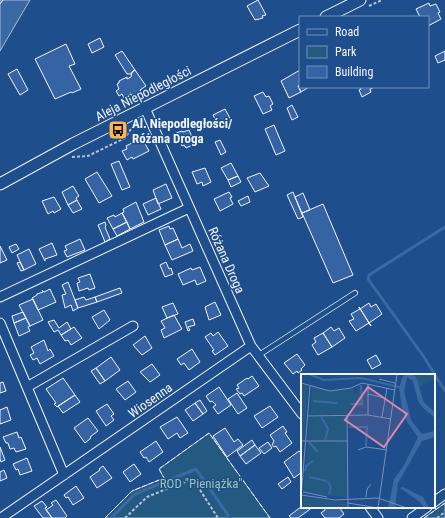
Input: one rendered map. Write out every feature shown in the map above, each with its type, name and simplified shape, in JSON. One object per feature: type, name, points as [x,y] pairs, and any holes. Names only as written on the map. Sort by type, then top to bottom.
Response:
[{"type":"street","points":[[328,16],[360,0]]},
{"type":"street","name":"Aleja Niepodległości","points":[[0,184],[73,144],[299,31]]},
{"type":"street","name":"Różana Droga","points":[[145,108],[251,346],[301,413]]},
{"type":"street","points":[[0,297],[189,208]]},
{"type":"street","points":[[0,323],[64,475]]},
{"type":"street","points":[[27,388],[133,326]]},
{"type":"street","name":"Wiosenna","points":[[1,518],[251,346]]},
{"type":"street","points":[[435,501],[445,494]]},
{"type":"street","points":[[371,508],[378,518]]},
{"type":"street","points":[[412,518],[426,508]]},
{"type":"lane","points":[[259,355],[355,293]]},
{"type":"path","points":[[125,518],[147,497],[181,483],[191,481],[200,490],[218,518]]},
{"type":"path","points":[[437,518],[445,512]]},
{"type":"green space","name":"ROD \"Pieniążka\"","points":[[209,433],[270,518],[105,518],[132,491],[164,478],[159,469]]},
{"type":"green space","points":[[445,503],[445,518],[424,518]]},
{"type":"shaded area","points":[[0,0],[30,0],[0,51]]},
{"type":"building","points":[[258,0],[266,15],[262,16],[263,18],[255,20],[247,6]]},
{"type":"building","points":[[429,3],[430,6],[436,4],[440,12],[438,13],[441,19],[429,25],[429,16],[420,16],[416,9]]},
{"type":"building","points":[[100,38],[104,47],[92,53],[88,44]]},
{"type":"building","points":[[66,44],[75,64],[69,66],[81,89],[55,99],[35,59]]},
{"type":"building","points":[[122,51],[135,70],[131,74],[127,74],[115,55]]},
{"type":"building","points":[[445,51],[445,60],[438,63],[435,56]]},
{"type":"building","points":[[17,69],[28,90],[20,95],[8,74]]},
{"type":"building","points":[[135,70],[146,86],[140,90],[141,92],[132,96],[131,94],[124,98],[122,94],[119,96],[116,91],[119,89],[117,84],[119,81],[127,77],[127,79],[131,77],[132,72]]},
{"type":"building","points":[[299,71],[298,86],[301,92],[289,98],[281,81]]},
{"type":"building","points":[[299,88],[307,88],[301,92]]},
{"type":"building","points":[[373,88],[370,89],[371,92],[362,97],[359,90]]},
{"type":"building","points":[[263,92],[266,97],[269,96],[273,104],[270,106],[272,110],[263,114],[254,96]]},
{"type":"building","points":[[292,105],[298,117],[292,120],[287,108]]},
{"type":"building","points":[[225,109],[232,122],[220,128],[218,124],[215,125],[214,122],[216,121],[213,115]]},
{"type":"building","points":[[274,125],[285,151],[276,155],[265,129]]},
{"type":"building","points":[[189,130],[195,144],[186,148],[184,145],[182,146],[176,133]]},
{"type":"building","points":[[142,138],[149,151],[133,159],[132,157],[127,160],[122,151],[127,149],[126,146]]},
{"type":"building","points":[[220,140],[226,152],[221,155],[215,142]]},
{"type":"building","points":[[119,161],[130,187],[122,190],[111,164]]},
{"type":"building","points":[[231,163],[238,176],[228,180],[221,168]]},
{"type":"building","points":[[205,168],[211,182],[203,186],[202,182],[197,184],[192,172]]},
{"type":"building","points":[[97,172],[112,196],[99,203],[85,179]]},
{"type":"building","points":[[260,173],[269,186],[255,192],[247,178]]},
{"type":"building","points":[[238,176],[241,182],[231,187],[228,180]]},
{"type":"building","points":[[166,184],[172,198],[158,204],[153,190]]},
{"type":"building","points":[[73,186],[79,196],[76,198],[77,200],[68,205],[62,192]]},
{"type":"building","points":[[229,192],[232,197],[230,198],[233,204],[220,211],[214,199]]},
{"type":"building","points":[[293,192],[303,217],[298,219],[287,195]]},
{"type":"building","points":[[303,193],[310,210],[302,213],[295,197]]},
{"type":"building","points":[[248,196],[250,202],[241,206],[238,201]]},
{"type":"building","points":[[54,197],[61,209],[54,213],[53,211],[48,214],[42,201]]},
{"type":"building","points":[[156,198],[161,209],[148,215],[143,204]]},
{"type":"building","points":[[77,200],[82,209],[73,213],[68,205]]},
{"type":"building","points":[[136,202],[144,222],[130,229],[122,213],[124,212],[123,209]]},
{"type":"building","points":[[323,204],[353,275],[333,283],[302,213]]},
{"type":"building","points":[[122,213],[127,222],[113,229],[107,218],[114,215],[115,217]]},
{"type":"building","points":[[105,222],[105,227],[110,239],[105,242],[98,225]]},
{"type":"building","points":[[127,222],[130,229],[117,236],[113,229]]},
{"type":"building","points":[[169,226],[170,229],[173,228],[178,239],[165,245],[159,230]]},
{"type":"building","points":[[80,239],[85,250],[67,257],[64,251],[67,250],[65,246]]},
{"type":"building","points":[[178,239],[182,248],[190,244],[193,251],[172,260],[165,245]]},
{"type":"building","points":[[52,243],[57,255],[45,259],[45,261],[39,249]]},
{"type":"building","points":[[16,244],[19,249],[12,253],[9,247]]},
{"type":"building","points":[[0,246],[7,260],[0,263]]},
{"type":"building","points":[[29,249],[36,264],[24,270],[17,255]]},
{"type":"building","points":[[20,262],[24,270],[21,271],[17,263]]},
{"type":"building","points":[[166,262],[169,269],[171,268],[173,274],[165,277],[160,265]]},
{"type":"building","points":[[200,267],[206,281],[197,285],[195,280],[183,285],[178,274],[191,268],[192,270]]},
{"type":"building","points":[[90,274],[95,288],[89,290],[88,288],[79,291],[77,283],[80,282],[78,278]]},
{"type":"building","points":[[68,282],[78,308],[73,311],[71,305],[65,308],[62,295],[66,294],[62,285]]},
{"type":"building","points":[[120,288],[122,293],[97,302],[95,297]]},
{"type":"building","points":[[50,289],[56,302],[38,310],[32,298],[43,292],[42,290],[44,292]]},
{"type":"building","points":[[84,297],[86,300],[95,297],[97,302],[78,308],[75,300]]},
{"type":"building","points":[[33,299],[43,320],[30,326],[19,305]]},
{"type":"building","points":[[215,302],[221,315],[209,320],[205,307]]},
{"type":"building","points":[[173,303],[178,314],[167,318],[162,307]]},
{"type":"building","points":[[369,303],[371,307],[376,304],[382,314],[369,323],[360,309]]},
{"type":"building","points":[[359,307],[371,326],[369,323],[356,331],[349,321],[354,319],[351,314],[360,309]]},
{"type":"building","points":[[104,310],[110,320],[99,329],[92,317]]},
{"type":"building","points":[[23,312],[26,318],[14,323],[12,316]]},
{"type":"building","points":[[174,315],[182,329],[164,338],[161,330],[165,328],[161,321]]},
{"type":"building","points":[[26,318],[30,326],[28,327],[30,331],[19,336],[14,323]]},
{"type":"building","points":[[193,319],[195,325],[188,327],[190,330],[188,331],[185,322]]},
{"type":"building","points":[[54,320],[59,328],[67,322],[71,329],[61,335],[58,330],[54,332],[48,322]]},
{"type":"building","points":[[74,327],[82,338],[71,345],[68,340],[65,341],[61,335]]},
{"type":"building","points":[[331,327],[334,331],[339,328],[345,338],[332,347],[323,333]]},
{"type":"building","points":[[218,332],[228,346],[215,355],[212,351],[214,350],[205,337],[211,333],[213,336]]},
{"type":"building","points":[[323,333],[332,347],[318,355],[312,345],[316,342],[314,338]]},
{"type":"building","points":[[145,336],[152,348],[142,355],[133,345]]},
{"type":"building","points":[[44,340],[48,351],[50,349],[54,356],[40,364],[37,358],[33,360],[30,355],[34,353],[31,347]]},
{"type":"building","points":[[192,349],[200,362],[189,370],[184,363],[181,365],[177,359]]},
{"type":"building","points":[[297,354],[305,365],[298,373],[297,371],[293,374],[284,363]]},
{"type":"building","points":[[376,355],[381,364],[372,369],[367,360]]},
{"type":"building","points":[[111,357],[120,370],[105,381],[96,368]]},
{"type":"building","points":[[152,364],[160,375],[150,382],[140,372]]},
{"type":"building","points":[[96,368],[105,381],[100,384],[91,371]]},
{"type":"building","points":[[252,376],[259,386],[244,396],[242,393],[240,394],[236,389],[239,388],[237,385]]},
{"type":"building","points":[[63,378],[75,395],[57,407],[54,404],[56,403],[46,389]]},
{"type":"building","points":[[128,381],[136,392],[125,400],[116,389]]},
{"type":"building","points":[[3,382],[6,391],[0,393],[0,383]]},
{"type":"building","points":[[219,387],[231,405],[218,414],[213,407],[216,405],[212,401],[210,402],[206,396]]},
{"type":"building","points":[[237,393],[247,408],[238,414],[228,399]]},
{"type":"building","points":[[75,395],[80,402],[63,413],[58,406]]},
{"type":"building","points":[[200,400],[207,411],[203,414],[195,403]]},
{"type":"building","points":[[195,403],[203,414],[193,421],[185,410]]},
{"type":"building","points":[[107,404],[114,414],[111,416],[114,420],[106,426],[96,411]]},
{"type":"building","points":[[270,406],[278,417],[262,428],[254,416]]},
{"type":"building","points":[[7,407],[11,420],[0,424],[0,410]]},
{"type":"building","points":[[177,417],[188,433],[180,438],[177,433],[168,439],[160,427]]},
{"type":"building","points":[[88,418],[98,431],[85,443],[74,428]]},
{"type":"building","points":[[283,426],[287,432],[285,433],[292,443],[280,452],[276,446],[274,447],[272,445],[274,441],[270,435]]},
{"type":"building","points":[[225,428],[234,442],[238,439],[243,445],[227,457],[213,436]]},
{"type":"building","points":[[17,432],[26,449],[16,452],[14,448],[10,449],[8,443],[6,443],[3,437]]},
{"type":"building","points":[[252,440],[255,445],[240,456],[237,451]]},
{"type":"building","points":[[156,441],[163,452],[149,462],[140,452]]},
{"type":"building","points":[[268,442],[272,448],[264,454],[259,448]]},
{"type":"building","points":[[255,445],[261,453],[246,464],[240,456]]},
{"type":"building","points":[[0,447],[5,460],[1,462],[0,459]]},
{"type":"building","points":[[299,451],[301,453],[301,473],[294,478],[284,462]]},
{"type":"building","points":[[27,458],[32,471],[20,475],[18,469],[16,470],[13,464]]},
{"type":"building","points":[[134,464],[141,474],[130,482],[123,472]]},
{"type":"building","points":[[103,466],[112,478],[97,488],[90,477]]},
{"type":"building","points":[[4,470],[7,478],[0,481],[0,472]]},
{"type":"building","points":[[288,477],[291,482],[282,489],[278,484]]},
{"type":"building","points":[[76,486],[84,498],[73,505],[68,497],[66,498],[64,495]]},
{"type":"building","points":[[56,500],[67,516],[65,518],[52,518],[46,510],[53,505],[51,503]]},
{"type":"building","points":[[42,501],[47,507],[45,508],[52,518],[43,518],[34,506]]},
{"type":"building","points":[[301,507],[301,508],[312,508],[298,518],[291,518],[289,516]]},
{"type":"building","points":[[325,508],[340,508],[344,514],[339,518],[325,518],[321,513],[325,510]]},
{"type":"waterway","points":[[434,374],[368,279],[369,275],[445,227]]},
{"type":"waterway","points":[[435,375],[445,391]]},
{"type":"waterway","points":[[111,518],[135,494],[196,469],[230,518]]},
{"type":"ferry route","points":[[0,4],[3,0]]},
{"type":"fence","points":[[105,518],[132,491],[164,478],[159,469],[209,433],[270,518]]},
{"type":"fence","points":[[424,518],[445,503]]},
{"type":"place","name":"Al. Niepodległości/ Różana Droga","points":[[118,130]]}]
